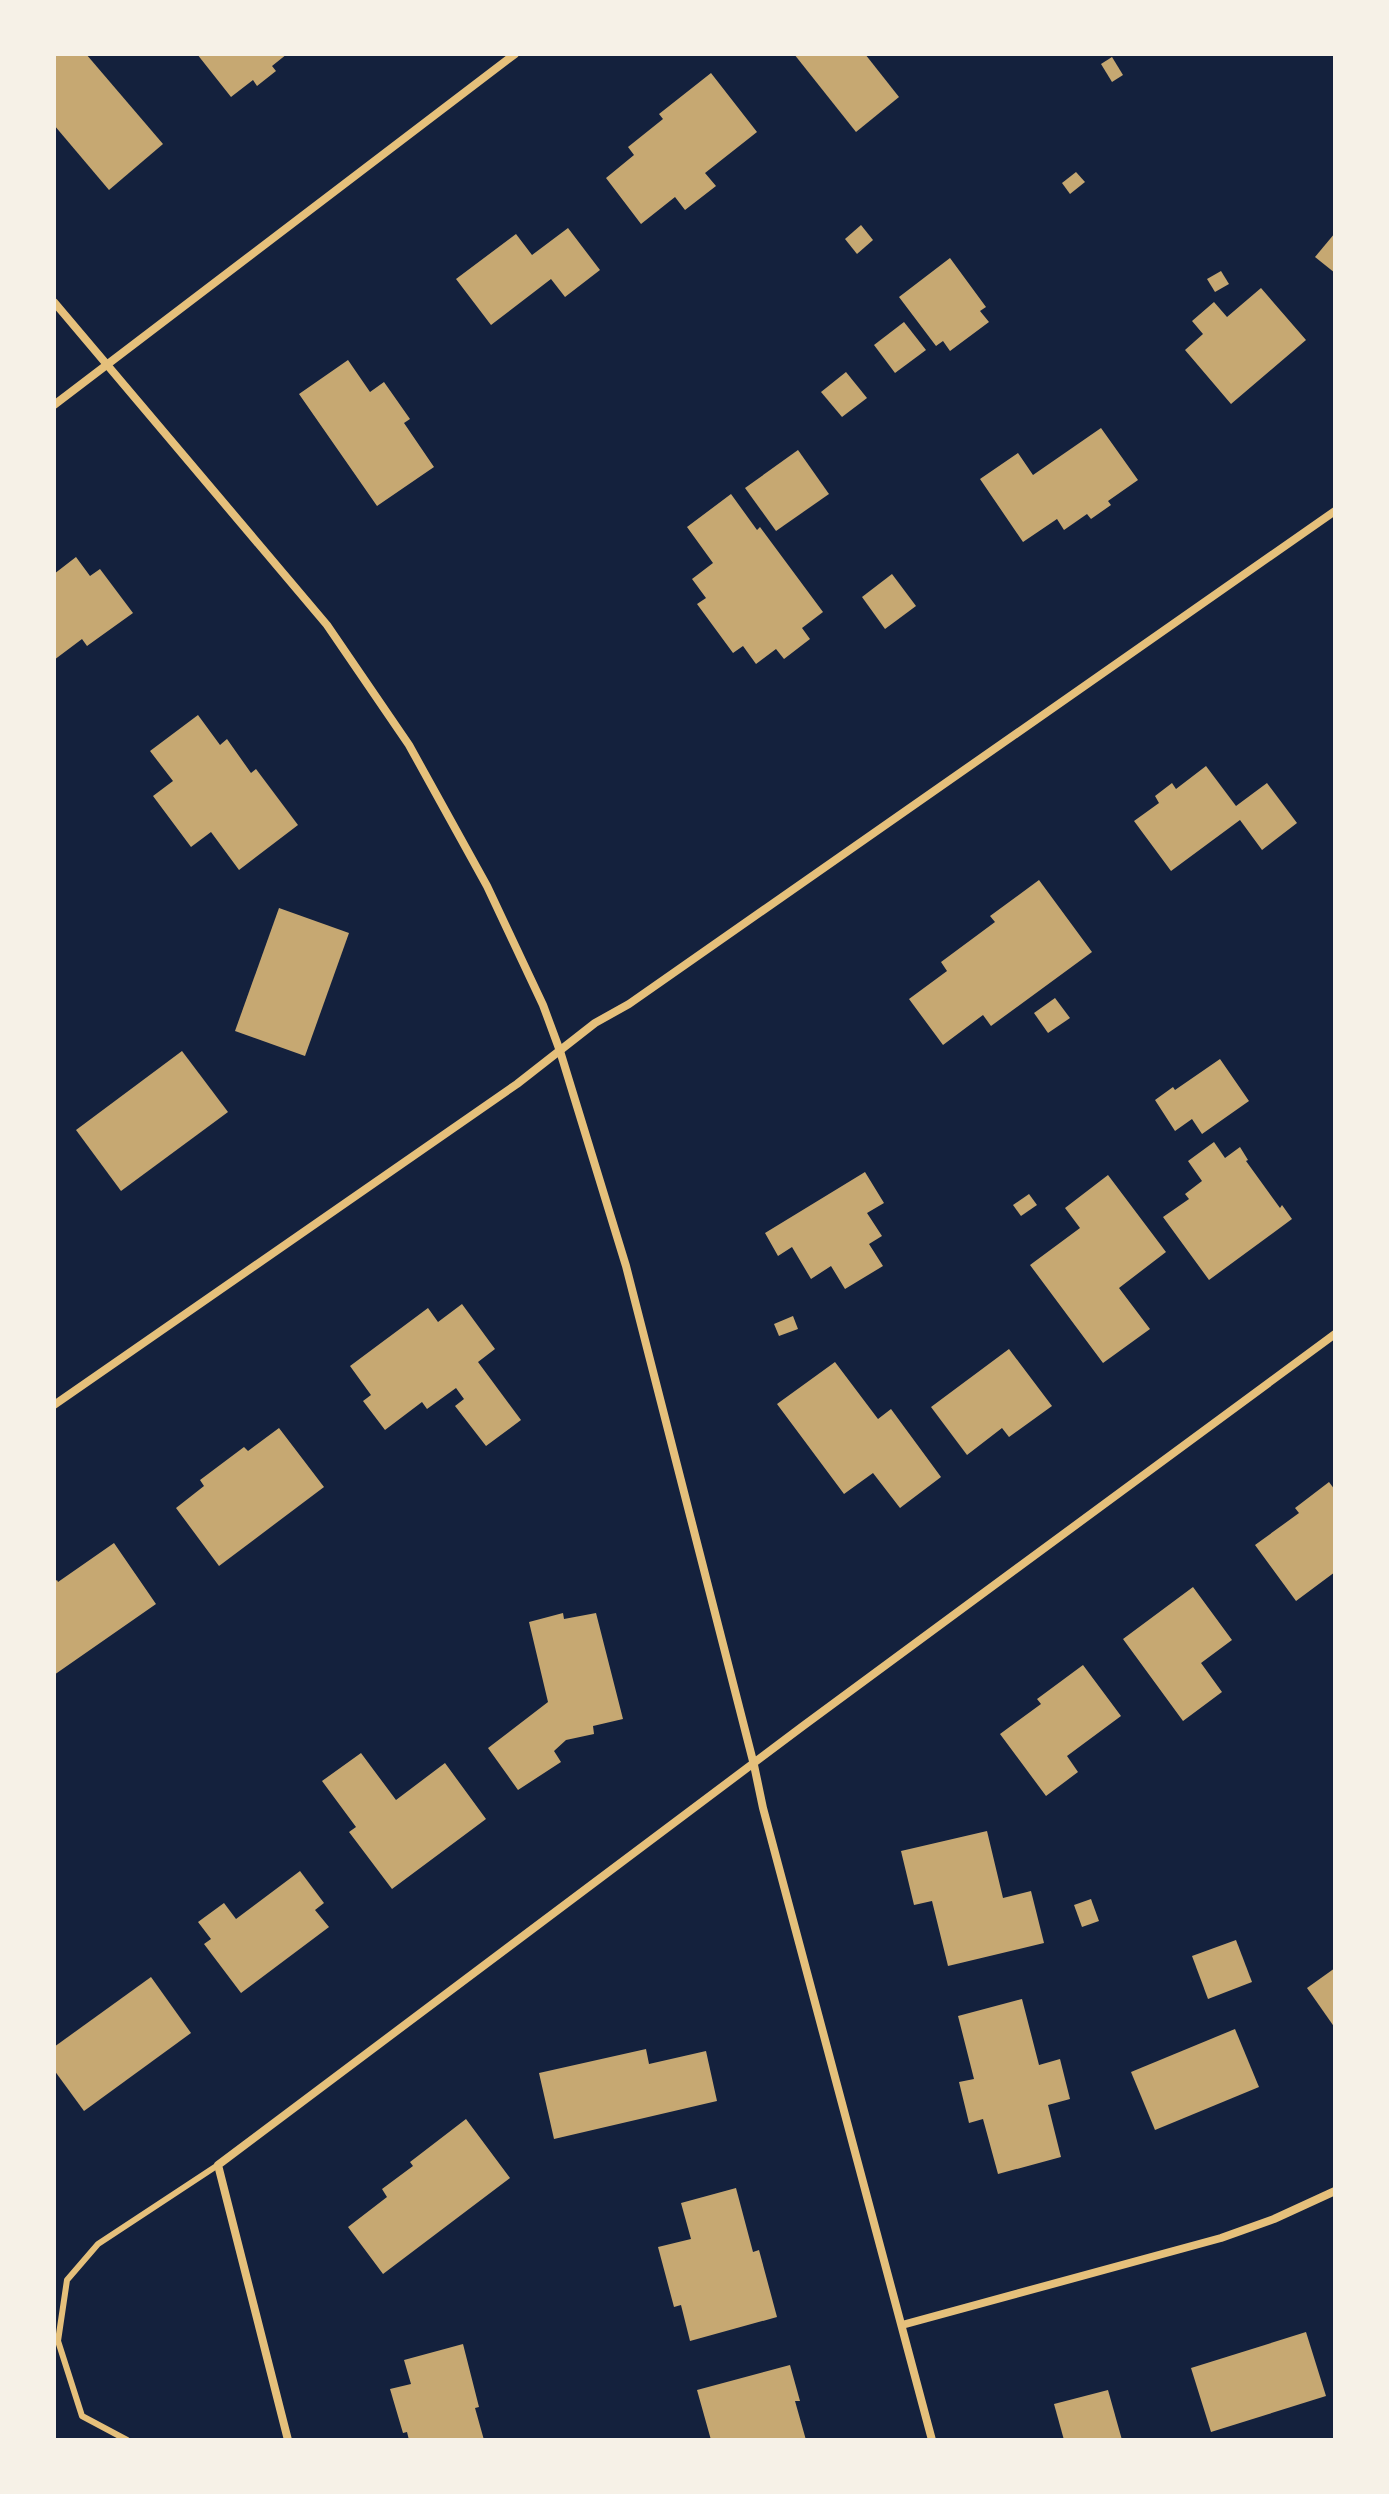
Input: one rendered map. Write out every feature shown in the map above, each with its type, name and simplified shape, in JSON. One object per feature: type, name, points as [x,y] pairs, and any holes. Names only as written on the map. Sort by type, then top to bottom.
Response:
[{"type":"street","points":[[54,405],[515,54]]},
{"type":"street","points":[[54,302],[327,625],[409,745],[487,886],[543,1005],[626,1266],[767,1823],[932,2440]]},
{"type":"street","points":[[54,1405],[560,1051],[595,1023],[629,1004],[1335,511]]},
{"type":"street","points":[[288,2440],[218,2165],[803,1726],[1335,1334]]},
{"type":"street","points":[[902,2325],[1221,2238],[1274,2219],[1335,2191]]},
{"type":"lane","points":[[127,2440],[82,2416],[58,2341],[67,2280],[98,2244],[218,2165]]},
{"type":"building","points":[[54,54],[86,54],[163,144],[109,190],[54,125]]},
{"type":"building","points":[[197,54],[287,54],[272,66],[276,71],[257,86],[253,80],[231,97]]},
{"type":"building","points":[[794,54],[865,54],[899,97],[856,132]]},
{"type":"building","points":[[1112,57],[1123,75],[1112,82],[1101,64]]},
{"type":"building","points":[[711,73],[757,132],[705,173],[716,186],[685,210],[675,197],[641,224],[606,178],[634,155],[628,147],[663,119],[659,114]]},
{"type":"building","points":[[1076,172],[1085,182],[1070,194],[1062,183]]},
{"type":"building","points":[[861,225],[873,240],[857,254],[845,239]]},
{"type":"building","points":[[568,228],[600,270],[565,297],[551,279],[491,325],[456,279],[516,234],[532,255]]},
{"type":"building","points":[[1335,233],[1335,273],[1315,257]]},
{"type":"building","points":[[950,258],[986,307],[980,311],[989,322],[950,351],[943,341],[936,346],[899,297]]},
{"type":"building","points":[[1221,271],[1229,284],[1215,292],[1207,279]]},
{"type":"building","points":[[1261,288],[1306,340],[1231,404],[1185,350],[1203,334],[1192,321],[1214,302],[1227,317]]},
{"type":"building","points":[[904,322],[926,350],[895,373],[874,345]]},
{"type":"building","points":[[348,360],[370,392],[384,382],[410,419],[404,423],[434,467],[377,506],[299,394]]},
{"type":"building","points":[[846,372],[867,398],[842,417],[821,392]]},
{"type":"building","points":[[1101,428],[1138,480],[1108,501],[1111,505],[1091,519],[1087,514],[1064,530],[1057,519],[1023,542],[980,479],[1018,453],[1033,475]]},
{"type":"building","points":[[798,450],[829,494],[776,531],[745,488]]},
{"type":"building","points":[[731,494],[757,530],[760,527],[823,612],[802,628],[810,639],[784,659],[776,649],[756,664],[743,646],[733,653],[697,604],[706,598],[692,579],[713,563],[687,527]]},
{"type":"building","points":[[76,557],[90,576],[100,569],[133,613],[87,646],[82,639],[54,660],[54,574]]},
{"type":"building","points":[[892,574],[916,606],[885,629],[862,597]]},
{"type":"building","points":[[198,715],[220,745],[227,739],[251,773],[256,769],[298,825],[239,870],[211,832],[191,847],[153,796],[173,781],[150,751]]},
{"type":"building","points":[[1206,766],[1236,806],[1267,783],[1297,823],[1262,850],[1240,820],[1171,871],[1134,821],[1159,803],[1155,796],[1172,783],[1176,789]]},
{"type":"building","points":[[1039,880],[1092,952],[991,1026],[983,1015],[943,1045],[909,999],[947,971],[941,962],[995,922],[990,916]]},
{"type":"building","points":[[279,908],[349,933],[305,1056],[235,1031]]},
{"type":"building","points":[[1055,998],[1070,1018],[1048,1033],[1034,1013]]},
{"type":"building","points":[[182,1051],[228,1112],[121,1191],[76,1130]]},
{"type":"building","points":[[1220,1059],[1249,1101],[1202,1134],[1192,1119],[1175,1131],[1155,1100]]},
{"type":"building","points":[[1214,1142],[1225,1158],[1240,1147],[1246,1161],[1280,1208],[1282,1205],[1292,1219],[1209,1280],[1163,1217],[1189,1199],[1185,1194],[1202,1181],[1188,1161]]},
{"type":"building","points":[[865,1172],[884,1203],[867,1213],[882,1236],[869,1244],[883,1266],[845,1289],[831,1266],[811,1279],[792,1247],[778,1256],[765,1233]]},
{"type":"building","points":[[1108,1175],[1166,1252],[1119,1288],[1150,1329],[1103,1363],[1030,1265],[1080,1228],[1065,1208]]},
{"type":"building","points":[[1029,1194],[1037,1205],[1021,1216],[1013,1205]]},
{"type":"building","points":[[462,1304],[495,1349],[478,1362],[521,1420],[486,1446],[455,1406],[464,1399],[456,1388],[427,1409],[422,1402],[385,1430],[363,1401],[371,1395],[350,1366],[428,1308],[438,1322]]},
{"type":"building","points":[[793,1316],[798,1329],[779,1336],[774,1324]]},
{"type":"building","points":[[1009,1349],[1052,1406],[1009,1437],[1002,1428],[967,1455],[931,1407]]},
{"type":"building","points":[[835,1362],[878,1419],[891,1409],[941,1477],[900,1508],[873,1473],[844,1494],[777,1404]]},
{"type":"building","points":[[279,1428],[324,1487],[219,1566],[176,1508],[204,1486],[200,1480],[244,1447],[248,1451]]},
{"type":"building","points":[[1329,1482],[1335,1490],[1335,1572],[1296,1601],[1255,1545],[1299,1513],[1295,1508]]},
{"type":"building","points":[[114,1543],[156,1604],[54,1675],[54,1582]]},
{"type":"building","points":[[1193,1587],[1232,1640],[1201,1663],[1222,1692],[1183,1721],[1123,1639]]},
{"type":"building","points":[[563,1613],[564,1619],[596,1613],[623,1719],[593,1726],[594,1734],[566,1740],[554,1751],[561,1762],[518,1790],[488,1748],[548,1702],[529,1622]]},
{"type":"building","points":[[1083,1665],[1121,1716],[1067,1756],[1078,1772],[1046,1796],[1000,1734],[1041,1704],[1037,1699]]},
{"type":"building","points":[[361,1753],[396,1800],[445,1763],[486,1819],[392,1889],[349,1832],[356,1827],[322,1781]]},
{"type":"building","points":[[987,1831],[1003,1898],[1031,1891],[1044,1943],[948,1966],[932,1901],[914,1905],[901,1851]]},
{"type":"building","points":[[300,1871],[324,1903],[315,1910],[329,1927],[241,1993],[204,1944],[211,1939],[198,1922],[224,1903],[236,1919]]},
{"type":"building","points":[[1091,1899],[1099,1921],[1082,1927],[1074,1905]]},
{"type":"building","points":[[1236,1940],[1252,1982],[1208,1999],[1192,1956]]},
{"type":"building","points":[[1335,1968],[1335,2028],[1307,1988]]},
{"type":"building","points":[[151,1977],[191,2033],[84,2111],[54,2070],[54,2047]]},
{"type":"building","points":[[1022,1999],[1039,2065],[1060,2059],[1070,2099],[1048,2105],[1061,2157],[998,2174],[983,2119],[969,2123],[959,2082],[974,2079],[958,2016]]},
{"type":"building","points":[[1235,2029],[1259,2087],[1155,2130],[1131,2072]]},
{"type":"building","points":[[646,2049],[649,2064],[706,2051],[717,2101],[554,2139],[539,2073]]},
{"type":"building","points":[[466,2119],[510,2178],[383,2274],[348,2227],[387,2197],[382,2189],[413,2166],[410,2162]]},
{"type":"building","points":[[736,2188],[753,2252],[759,2250],[777,2317],[690,2341],[681,2305],[674,2307],[658,2247],[691,2239],[681,2203]]},
{"type":"building","points":[[1306,2332],[1326,2396],[1211,2432],[1191,2368]]},
{"type":"building","points":[[463,2344],[484,2440],[409,2440],[407,2432],[403,2433],[390,2389],[411,2384],[404,2360]]},
{"type":"building","points":[[790,2365],[800,2401],[795,2401],[806,2440],[711,2440],[697,2390]]},
{"type":"building","points":[[1108,2390],[1122,2440],[1064,2440],[1054,2404]]}]
